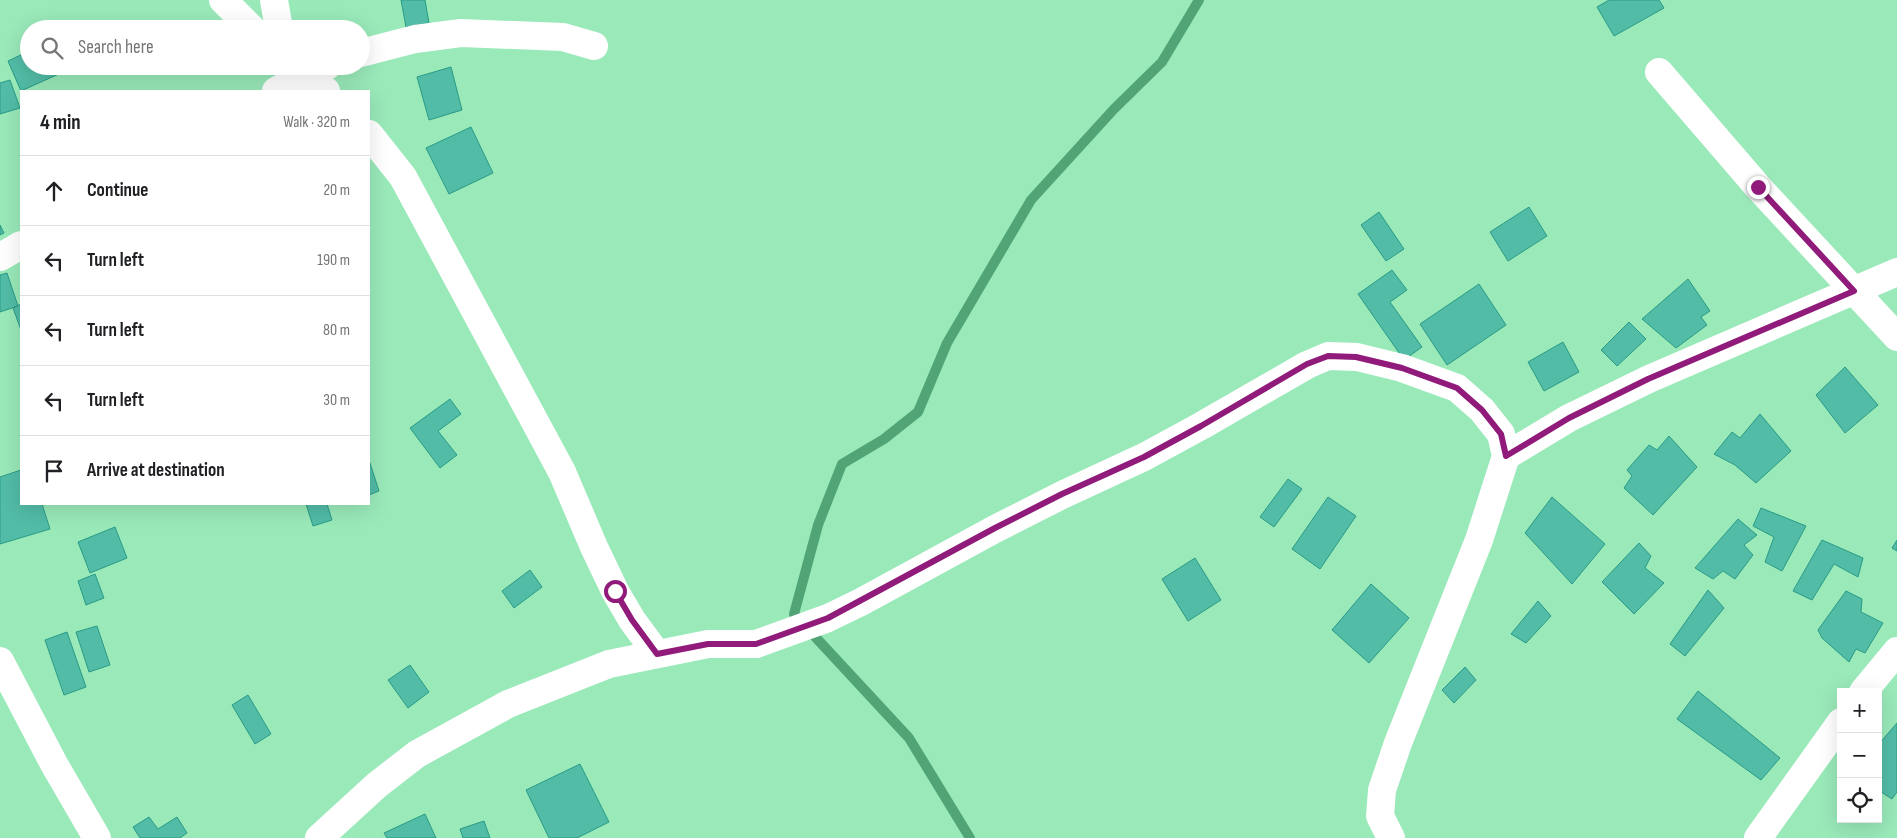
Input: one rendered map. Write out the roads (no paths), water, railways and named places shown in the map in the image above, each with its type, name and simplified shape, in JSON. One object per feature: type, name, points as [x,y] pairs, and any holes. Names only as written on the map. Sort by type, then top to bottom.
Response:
[{"type":"street","points":[[223,0],[243,20]]},
{"type":"street","points":[[274,0],[277,20]]},
{"type":"street","points":[[370,51],[415,39],[461,33],[563,37],[594,46]]},
{"type":"street","points":[[1659,72],[1758,187],[1897,337]]},
{"type":"street","points":[[277,90],[294,75]]},
{"type":"street","points":[[304,75],[325,90]]},
{"type":"street","points":[[370,135],[403,177],[562,472],[615,591],[632,620],[657,654]]},
{"type":"street","points":[[0,257],[20,246]]},
{"type":"street","points":[[1506,456],[1569,418],[1648,379],[1897,272]]},
{"type":"street","points":[[319,838],[377,785],[410,759],[508,704],[609,664],[708,644],[756,644],[828,618],[995,528],[1062,494],[1144,457],[1307,364],[1328,356],[1356,357],[1402,368],[1457,388],[1482,410],[1501,434],[1506,456],[1479,540],[1398,743],[1382,790],[1380,816],[1391,838]]},
{"type":"street","points":[[1866,688],[1897,651]]},
{"type":"street","points":[[0,661],[54,764],[97,838]]},
{"type":"street","points":[[1758,838],[1837,728]]},
{"type":"waterway","points":[[970,838],[909,738],[794,614],[818,525],[842,464],[884,439],[918,412],[947,343],[1031,200],[1114,109],[1162,62],[1199,0]]}]
